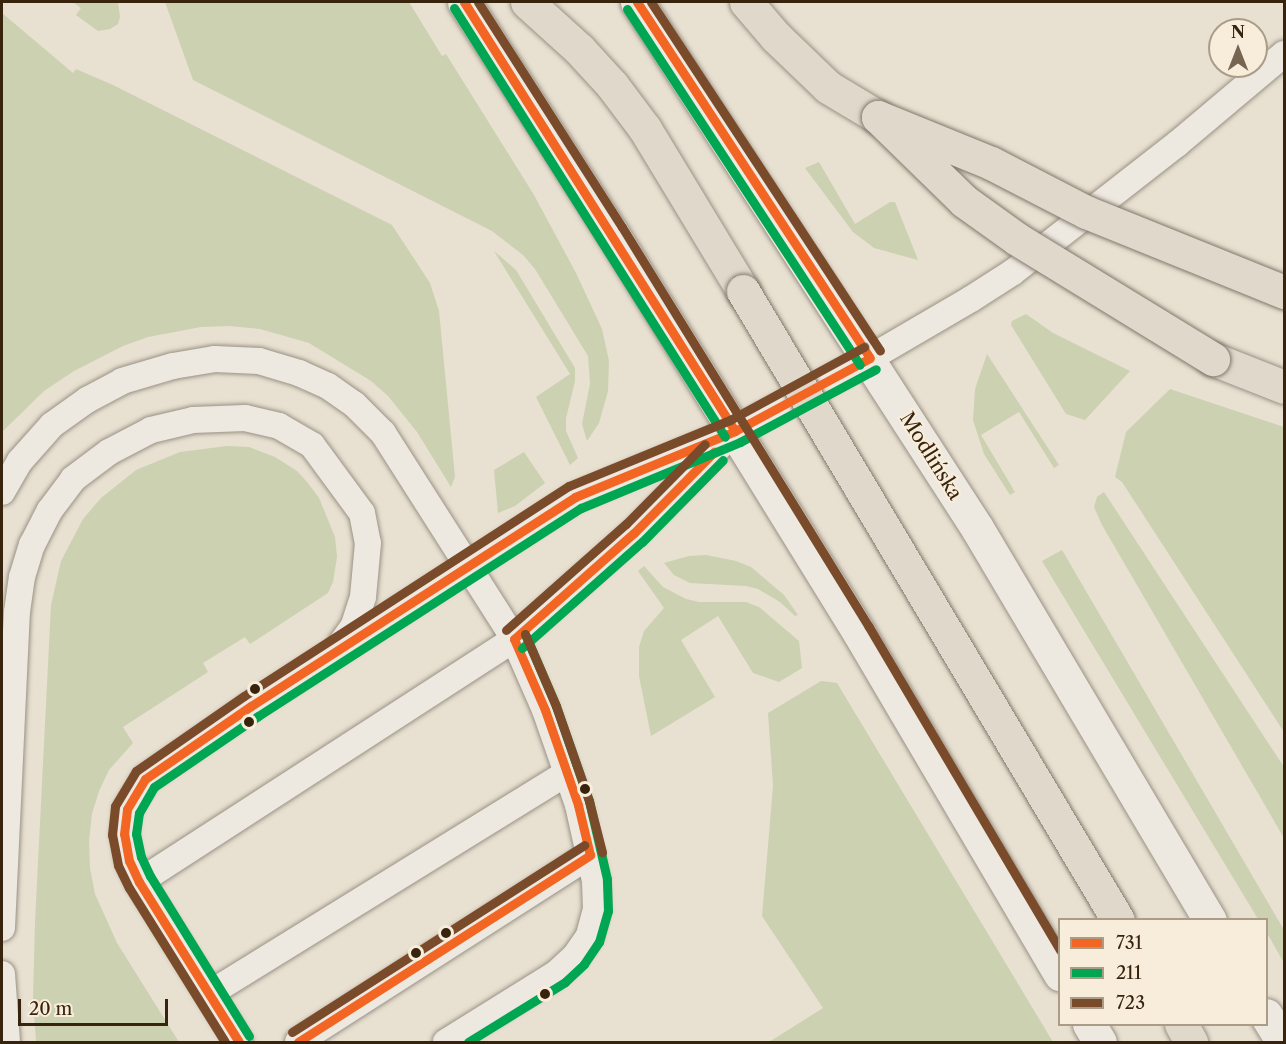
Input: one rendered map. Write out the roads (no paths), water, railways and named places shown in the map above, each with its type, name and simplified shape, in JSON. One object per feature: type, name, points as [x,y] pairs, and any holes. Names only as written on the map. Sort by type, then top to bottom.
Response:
[{"type":"main road","points":[[464,2],[735,431],[859,633],[1058,972]]},
{"type":"main road","points":[[526,2],[579,50],[612,85],[671,168],[1117,918]]},
{"type":"main road","name":"Modlińska","points":[[637,2],[870,358],[994,556],[1209,918]]},
{"type":"main road","points":[[746,2],[776,37],[828,87],[878,117],[991,163],[1086,212],[1284,292]]},
{"type":"main road","points":[[878,117],[964,201],[1017,239],[1213,359],[1284,387]]},
{"type":"main road","points":[[1268,1018],[1283,1042]]},
{"type":"main road","points":[[1090,1026],[1100,1042]]},
{"type":"main road","points":[[1182,1026],[1191,1042]]},
{"type":"lane","points":[[239,1042],[139,882],[129,861],[124,834],[127,808],[145,779],[326,658],[575,497],[735,431],[870,358],[1013,272],[1177,144],[1284,54]]},
{"type":"lane","points":[[2,492],[20,461],[52,425],[87,400],[122,381],[173,366],[214,359],[258,361],[299,373],[328,386],[354,404],[383,433],[514,639],[545,710],[567,773],[590,855],[596,909],[589,936],[575,956],[557,973],[446,1042]]},
{"type":"lane","points":[[2,928],[18,600],[32,545],[50,510],[73,479],[109,452],[151,430],[193,420],[245,418],[279,426],[312,445],[362,513],[368,543],[363,597],[353,627],[342,643],[326,658]]},
{"type":"lane","points":[[139,882],[514,639],[634,533],[735,431]]},
{"type":"lane","points":[[209,994],[567,773]]},
{"type":"lane","points":[[298,1042],[590,855]]},
{"type":"lane","points":[[2,974],[7,1042]]}]
